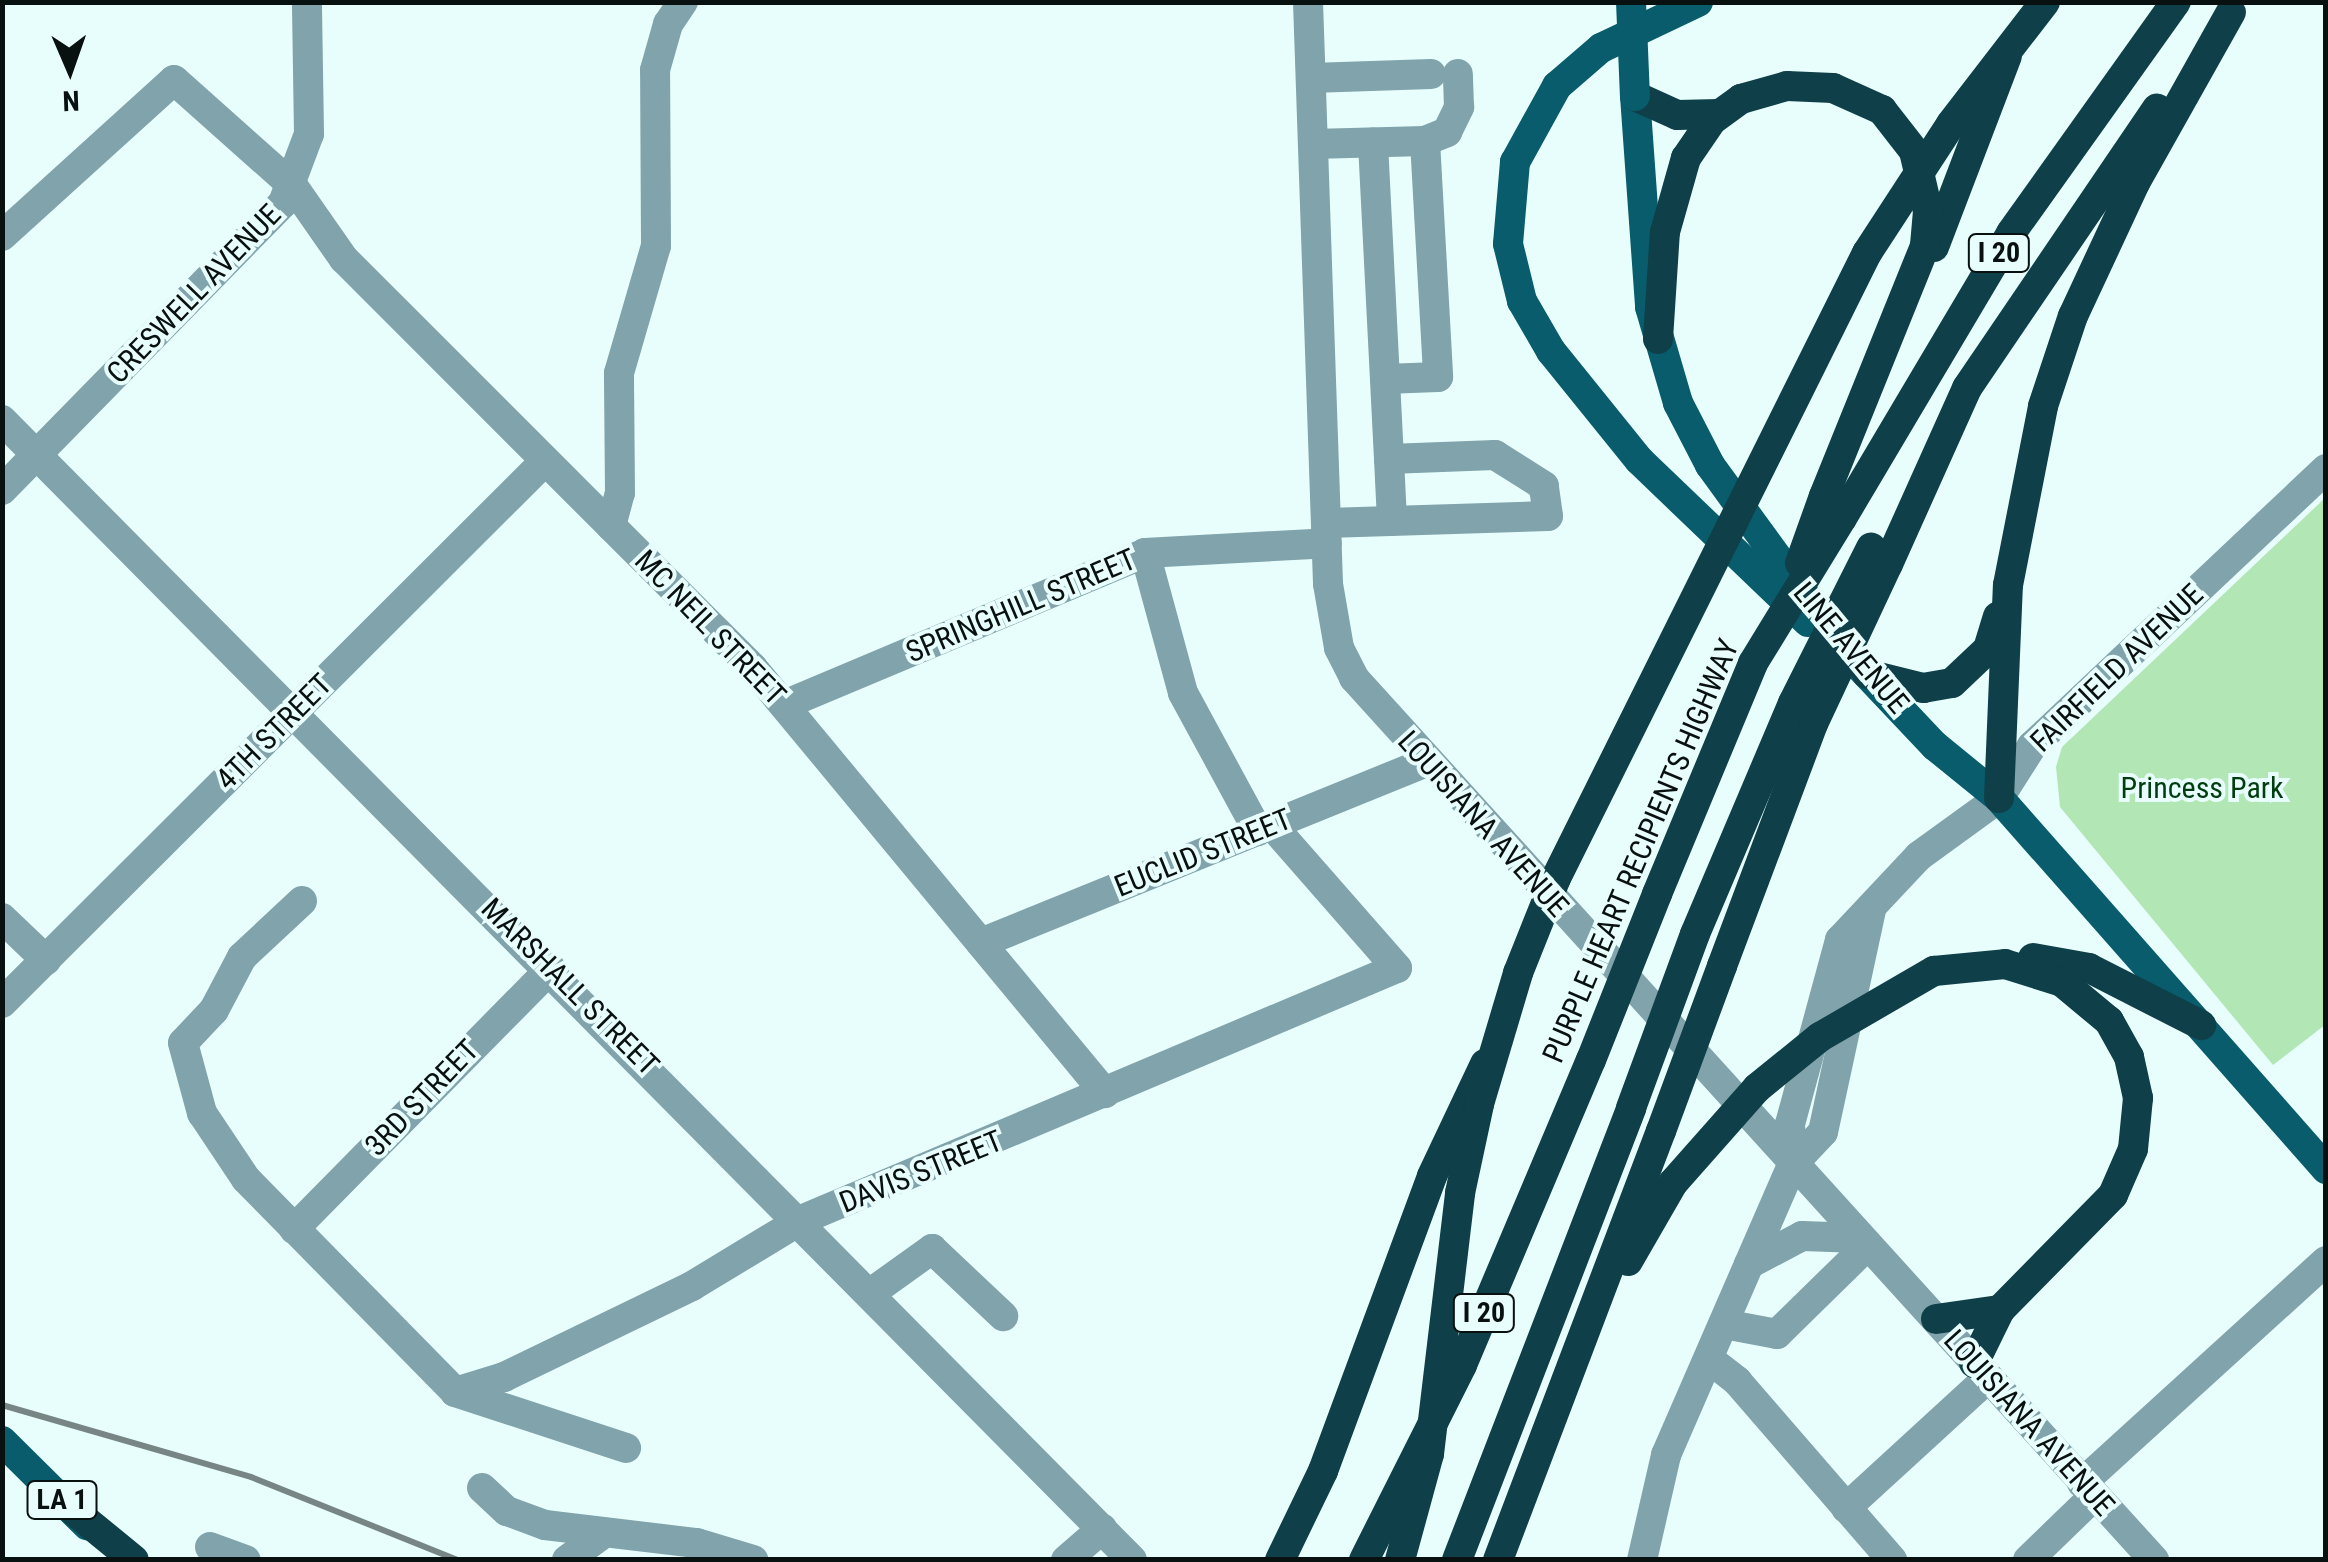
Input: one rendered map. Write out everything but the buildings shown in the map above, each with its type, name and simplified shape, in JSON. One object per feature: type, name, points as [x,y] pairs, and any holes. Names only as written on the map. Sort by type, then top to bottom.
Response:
[{"type":"highway","points":[[1833,506],[1913,287],[1964,176],[2028,2]]},
{"type":"highway","points":[[1400,1560],[1428,1454],[1460,1194],[1494,1049],[1556,878],[1867,253],[1950,124],[2045,2]]},
{"type":"highway","name":"I 20","points":[[1833,506],[2011,233],[2176,2]]},
{"type":"highway","points":[[1856,663],[1924,688],[1962,677],[1988,649],[2008,582],[2043,406],[2074,316],[2135,183],[2234,7]]},
{"type":"highway","name":"I 20","points":[[1803,714],[1880,556],[1923,448],[2068,234],[2234,7]]},
{"type":"highway","points":[[1658,339],[1666,232],[1677,188],[1698,136],[1720,114],[1767,90],[1806,86],[1859,96],[1882,110],[1914,151],[1924,182],[1928,230],[1913,287]]},
{"type":"highway","points":[[1635,96],[1677,115],[1720,114]]},
{"type":"highway","name":"PURPLE HEART RECIPIENTS HIGHWAY","points":[[1364,1560],[1462,1365],[1754,663],[1788,604],[1833,506]]},
{"type":"highway","points":[[1999,798],[2008,582]]},
{"type":"highway","points":[[1457,1560],[1694,934],[1803,714]]},
{"type":"highway","points":[[1498,1560],[1722,966],[1803,714]]},
{"type":"highway","points":[[1547,1425],[1673,1183],[1757,1088],[1820,1037],[1945,968],[2058,960],[2161,1000],[2201,1025]]},
{"type":"highway","points":[[1945,968],[2024,968],[2088,998],[2120,1038],[2138,1098],[2133,1149],[2113,1195],[2000,1310],[1981,1370]]},
{"type":"highway","points":[[1280,1560],[1324,1470],[1456,1119],[1494,1049]]},
{"type":"highway","points":[[1936,1319],[2000,1310]]},
{"type":"highway","points":[[68,1506],[134,1560]]},
{"type":"main road","name":"LINE AVENUE","points":[[1632,2],[1643,265],[1658,339],[1678,403],[1710,465],[1856,663],[1935,746],[1999,798],[2326,1169]]},
{"type":"main road","points":[[1698,2],[1602,48],[1558,86],[1537,114],[1510,185],[1514,279],[1551,351],[1639,460],[1794,612],[1856,663]]},
{"type":"main road","name":"LA 1","points":[[2,1441],[120,1560]]},
{"type":"street","name":"CRESWELL AVENUE","points":[[2,490],[254,238],[292,186],[309,134],[307,2]]},
{"type":"street","points":[[611,526],[620,494],[620,374],[656,246],[655,70],[668,24],[682,2]]},
{"type":"street","name":"LOUISIANA AVENUE","points":[[1308,2],[1327,533],[1339,648],[1373,704],[2154,1560]]},
{"type":"street","points":[[1311,78],[1445,74],[1459,107],[1447,132],[1425,140],[1314,144]]},
{"type":"street","name":"MC NEIL STREET","points":[[2,236],[174,80],[292,186],[344,259],[784,705],[1104,1094]]},
{"type":"street","points":[[1385,378],[1438,377],[1425,140]]},
{"type":"street","points":[[1374,142],[1392,521]]},
{"type":"street","name":"MARSHALL STREET","points":[[2,420],[802,1220],[1132,1560]]},
{"type":"street","name":"SPRINGHILL STREET","points":[[784,705],[1146,552],[1327,533],[1392,521],[1548,516],[1544,486],[1495,455],[1389,459]]},
{"type":"street","name":"4TH STREET","points":[[2,1004],[545,462]]},
{"type":"street","name":"FAIRFIELD AVENUE","points":[[1642,1560],[1654,1489],[1708,1359],[1792,1165],[1823,1132],[1868,947],[1871,910],[1919,856],[1999,798],[2032,746],[2326,470]]},
{"type":"street","points":[[1146,552],[1183,693],[1265,828]]},
{"type":"street","name":"EUCLID STREET","points":[[981,944],[1426,762]]},
{"type":"street","name":"DAVIS STREET","points":[[455,1392],[504,1377],[692,1286],[802,1220],[1396,968],[1265,828]]},
{"type":"street","points":[[302,900],[242,956],[214,1010],[183,1042],[202,1112],[246,1178],[455,1392],[626,1448]]},
{"type":"street","points":[[2,918],[46,960]]},
{"type":"street","name":"3RD STREET","points":[[294,1229],[551,968]]},
{"type":"street","points":[[1749,1264],[1802,1236],[1864,1242]]},
{"type":"street","points":[[1724,1324],[1777,1334],[1864,1242]]},
{"type":"street","points":[[872,1292],[932,1248],[1003,1316]]},
{"type":"street","points":[[2028,1560],[2088,1490],[2326,1261]]},
{"type":"street","points":[[1708,1359],[1737,1381],[1892,1560]]},
{"type":"street","points":[[1846,1508],[1981,1370]]},
{"type":"street","points":[[482,1488],[506,1511],[600,1536],[696,1543],[752,1560]]},
{"type":"street","points":[[1654,1489],[1655,1524],[1666,1560]]},
{"type":"street","points":[[1062,1559],[1102,1529]]},
{"type":"street","points":[[567,1560],[600,1536]]},
{"type":"street","points":[[210,1548],[246,1560]]},
{"type":"green space","name":"Princess Park","points":[[2325,498],[2325,1025],[2273,1065],[2060,807],[2056,767],[2062,747]]},
{"type":"railway","points":[[2,1405],[251,1477],[457,1560]]}]
